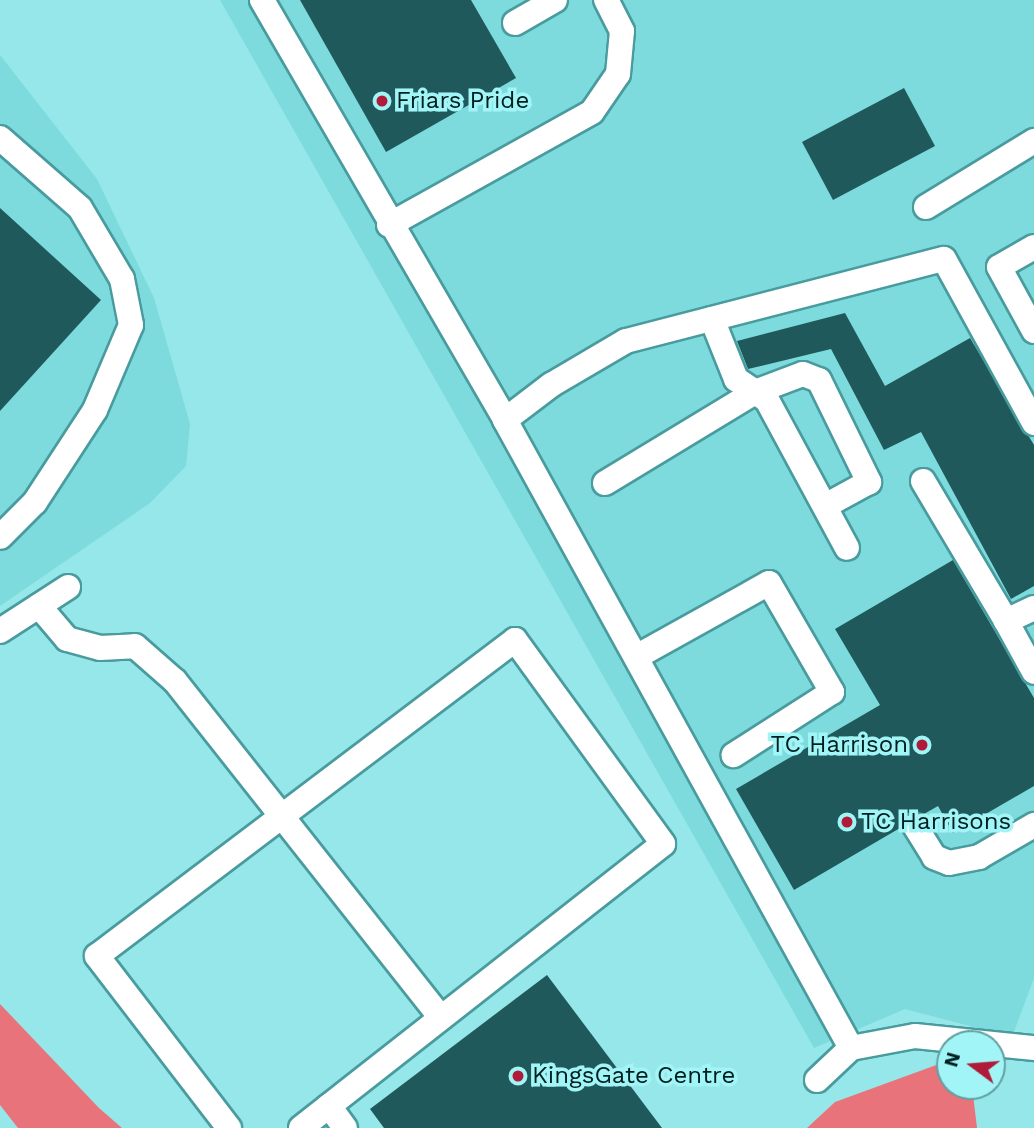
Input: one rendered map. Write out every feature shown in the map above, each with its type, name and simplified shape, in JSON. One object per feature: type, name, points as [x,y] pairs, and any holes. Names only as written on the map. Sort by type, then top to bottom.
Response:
[{"type":"street","points":[[262,0],[389,225],[505,420],[851,1048]]},
{"type":"street","points":[[515,23],[555,0]]},
{"type":"street","points":[[389,225],[592,112],[618,74],[622,31],[606,0]]},
{"type":"street","points":[[0,138],[80,208],[122,279],[131,326],[94,410],[34,502],[0,537]]},
{"type":"street","points":[[926,207],[1034,141]]},
{"type":"street","points":[[1034,247],[999,267],[1034,331]]},
{"type":"street","points":[[505,420],[551,385],[626,341],[944,259],[1034,423]]},
{"type":"street","points":[[712,319],[736,379],[767,400],[847,548]]},
{"type":"street","points":[[605,483],[755,392],[803,373],[819,380],[869,482],[825,506]]},
{"type":"street","points":[[923,481],[1034,672]]},
{"type":"street","points":[[636,657],[769,583],[832,692],[734,755]]},
{"type":"street","points":[[0,631],[68,587]]},
{"type":"street","points":[[38,606],[67,639],[100,648],[135,646],[175,681],[441,1018]]},
{"type":"street","points":[[1006,621],[1034,608]]},
{"type":"street","points":[[229,1128],[97,956],[515,640],[663,844],[302,1128]]},
{"type":"street","points":[[915,826],[934,857],[949,863],[979,857],[1034,825]]},
{"type":"street","points":[[817,1080],[851,1048],[915,1035],[1034,1048]]},
{"type":"street","points":[[329,1106],[345,1128]]},
{"type":"shaded area","points":[[220,0],[1034,0],[1034,978],[1012,1037],[1006,1035],[1006,1030],[985,1030],[905,1009],[814,1048]]},
{"type":"shaded area","points":[[0,55],[97,179],[154,298],[190,424],[186,466],[150,503],[0,606]]},
{"type":"shaded area","points":[[0,1004],[99,1108],[122,1128],[18,1128],[0,1105]]},
{"type":"shaded area","points":[[936,1065],[936,1100],[974,1100],[977,1128],[807,1128],[835,1102]]},
{"type":"building","points":[[300,0],[471,0],[516,78],[386,152]]},
{"type":"building","points":[[904,88],[935,146],[833,200],[802,142]]},
{"type":"building","points":[[0,208],[101,300],[0,411]]},
{"type":"building","points":[[845,313],[885,386],[970,338],[1034,445],[1034,586],[1011,599],[921,432],[884,450],[831,349],[748,369],[737,341]]},
{"type":"building","name":"TC Harrison","points":[[953,560],[1034,698],[1034,786],[953,833],[938,806],[924,814],[908,813],[900,828],[794,890],[736,789],[880,705],[835,629]]},
{"type":"building","name":"KingsGate Centre","points":[[547,975],[662,1128],[384,1128],[370,1109]]},
{"type":"place","name":"Friars Pride","points":[[382,101]]},
{"type":"place","name":"TC Harrison","points":[[922,745]]},
{"type":"place","name":"TC Harrisons","points":[[847,822]]},
{"type":"place","name":"KingsGate Centre","points":[[518,1076]]}]
